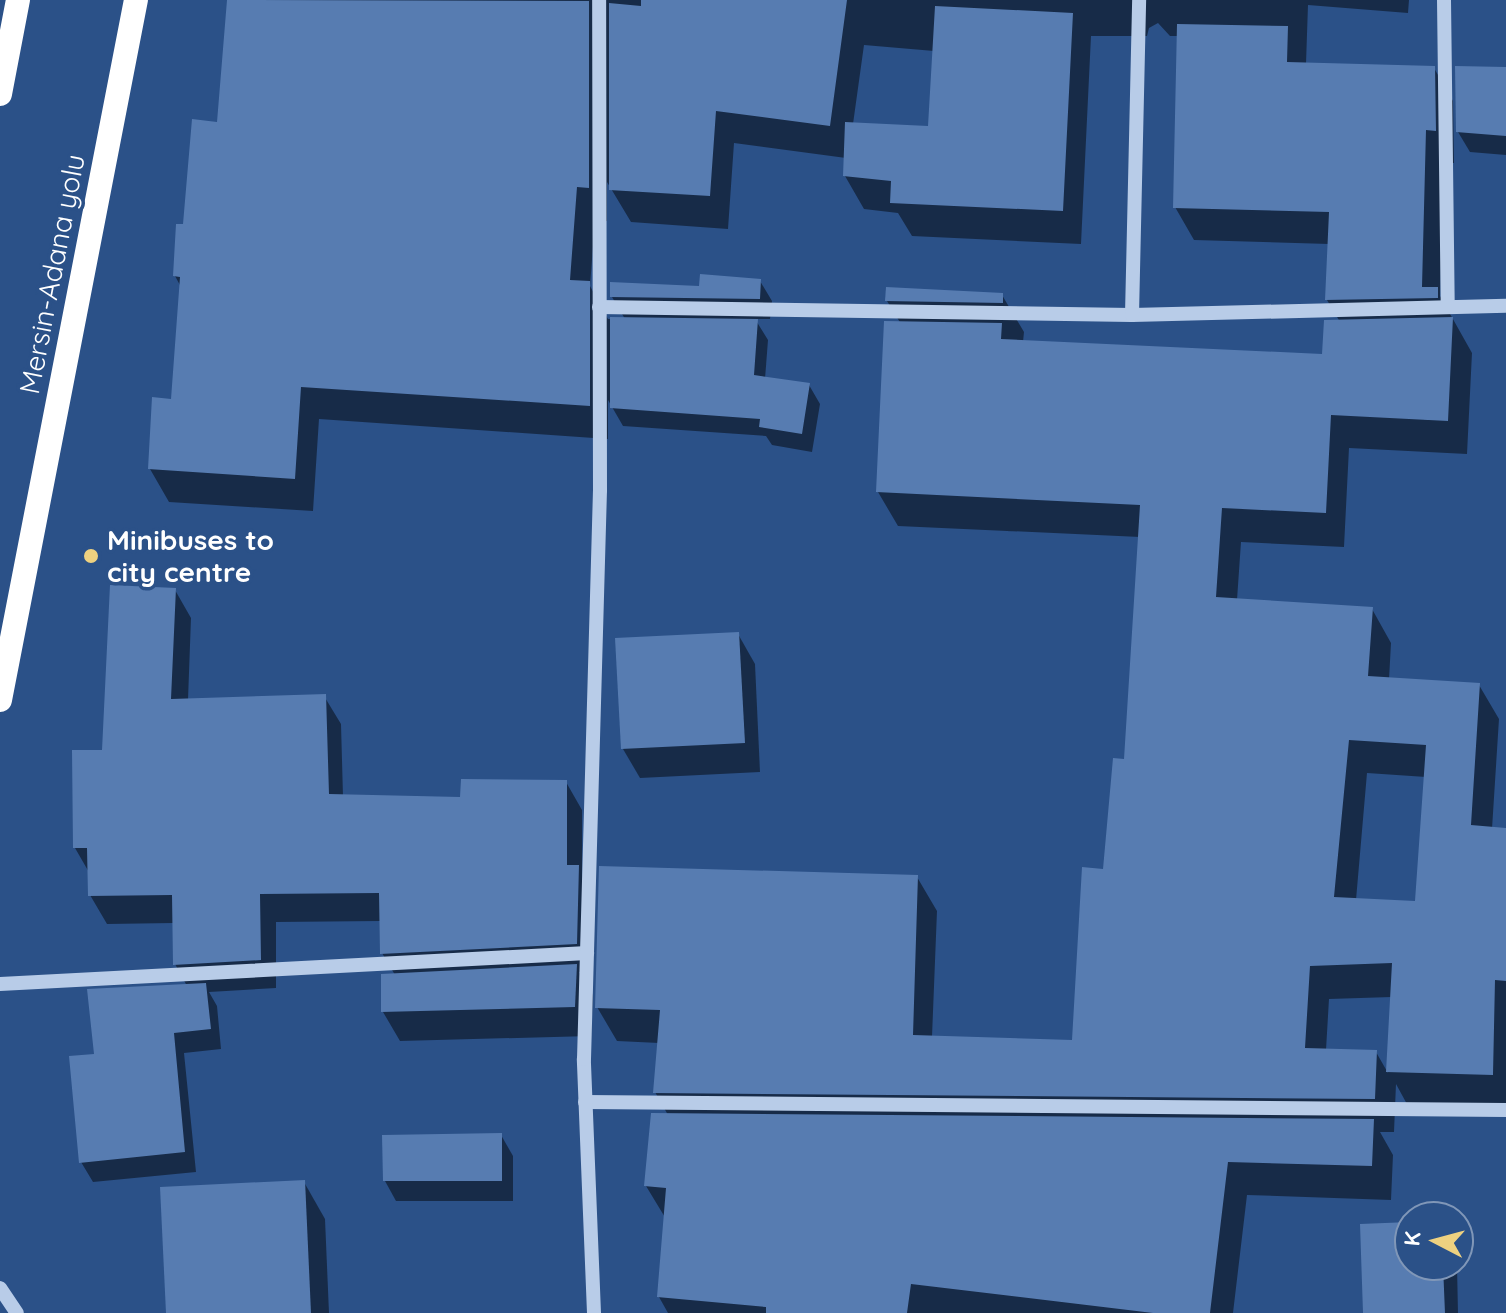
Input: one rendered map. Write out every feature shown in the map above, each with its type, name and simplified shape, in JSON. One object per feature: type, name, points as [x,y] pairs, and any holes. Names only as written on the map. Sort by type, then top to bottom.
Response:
[{"type":"highway","points":[[0,94],[18,0]]},
{"type":"highway","name":"Mersin-Adana yolu","points":[[0,700],[136,0]]},
{"type":"street","points":[[594,1313],[585,1102],[600,490],[599,0]]},
{"type":"street","points":[[1132,315],[1139,0]]},
{"type":"street","points":[[1444,0],[1448,307]]},
{"type":"street","points":[[599,307],[1132,315],[1506,306]]},
{"type":"street","points":[[0,984],[587,953]]},
{"type":"street","points":[[585,1102],[1506,1110]]},
{"type":"street","points":[[0,1288],[17,1313]]},
{"type":"building","points":[[227,0],[589,1],[589,188],[577,187],[570,280],[590,281],[590,406],[301,387],[295,479],[148,469],[152,397],[171,399],[180,277],[173,276],[176,224],[183,224],[192,119],[217,122]]},
{"type":"building","points":[[641,0],[847,0],[830,126],[716,111],[710,196],[609,190],[609,3],[641,6]]},
{"type":"building","points":[[935,6],[1073,13],[1063,211],[890,203],[891,181],[843,176],[845,122],[928,126]]},
{"type":"building","points":[[1177,24],[1288,26],[1287,62],[1435,66],[1436,131],[1426,130],[1422,287],[1438,287],[1438,298],[1325,300],[1329,212],[1173,208]]},
{"type":"building","points":[[1455,66],[1506,67],[1506,136],[1456,132]]},
{"type":"building","points":[[700,274],[761,279],[760,299],[610,297],[610,282],[699,286]]},
{"type":"building","points":[[886,287],[1003,293],[1003,303],[885,301]]},
{"type":"building","points":[[610,317],[758,319],[754,375],[810,383],[802,434],[759,427],[760,419],[610,408]]},
{"type":"building","points":[[1453,317],[1448,421],[1331,415],[1326,513],[1222,508],[1216,597],[1373,607],[1368,676],[1480,683],[1471,825],[1506,828],[1506,981],[1495,980],[1493,1075],[1386,1072],[1392,963],[1310,966],[1305,1048],[1377,1050],[1375,1099],[653,1093],[660,1010],[595,1008],[599,866],[918,875],[913,1035],[1072,1040],[1082,867],[1103,869],[1113,758],[1124,759],[1140,505],[876,492],[884,321],[1002,323],[1001,339],[1322,354],[1324,320]],"holes":[[[1349,740],[1426,745],[1415,901],[1334,897]]]},
{"type":"building","points":[[110,585],[176,588],[171,699],[326,694],[329,794],[460,797],[461,779],[567,780],[567,865],[579,865],[577,944],[380,954],[379,893],[260,894],[261,960],[173,965],[172,895],[88,896],[87,848],[73,848],[72,750],[102,750]]},
{"type":"building","points":[[739,632],[745,743],[621,749],[615,638]]},
{"type":"building","points":[[577,964],[575,1007],[381,1012],[381,974]]},
{"type":"building","points":[[206,983],[211,1029],[174,1033],[185,1152],[79,1163],[69,1056],[94,1054],[87,989]]},
{"type":"building","points":[[651,1113],[1374,1119],[1372,1166],[1228,1162],[1210,1313],[1153,1313],[911,1284],[907,1313],[766,1313],[766,1307],[657,1297],[666,1188],[644,1186]]},
{"type":"building","points":[[502,1133],[502,1181],[383,1181],[382,1135]]},
{"type":"building","points":[[305,1180],[311,1313],[166,1313],[160,1187]]},
{"type":"building","points":[[1394,1223],[1394,1281],[1444,1281],[1445,1313],[1363,1313],[1360,1224]]},
{"type":"place","name":"Minibuses to city centre","points":[[91,556]]}]
